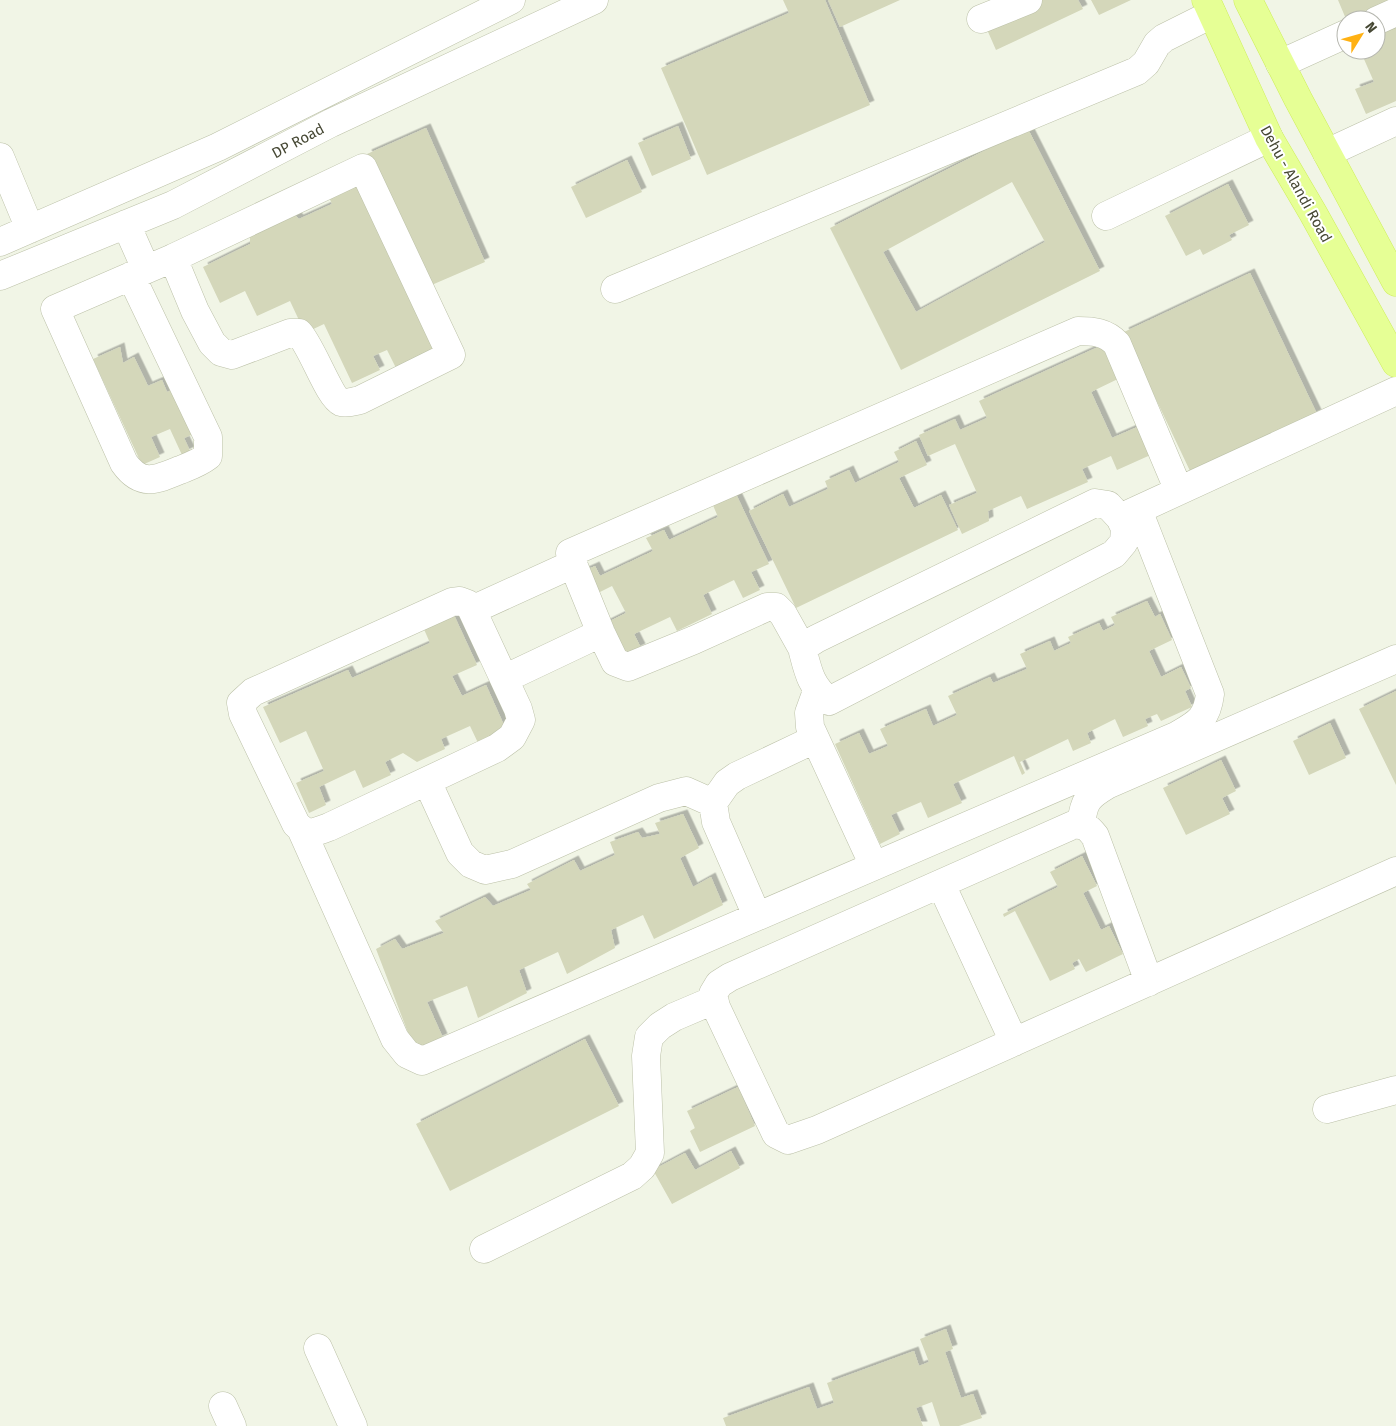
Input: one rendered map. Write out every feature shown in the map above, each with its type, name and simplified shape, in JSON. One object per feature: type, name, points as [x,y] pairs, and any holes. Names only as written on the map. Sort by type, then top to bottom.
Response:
[{"type":"main road","points":[[1248,0],[1298,99],[1396,282]]},
{"type":"main road","name":"Dehu - Alandi Road","points":[[1209,7],[1265,128],[1396,363]]},
{"type":"main road","points":[[1265,128],[1298,99]]},
{"type":"street","name":"DP Road","points":[[0,242],[210,151],[511,0]]},
{"type":"street","name":"DP Road","points":[[0,276],[173,205],[332,123],[594,0]]},
{"type":"street","points":[[981,19],[1028,0]]},
{"type":"street","points":[[614,289],[1137,71],[1146,64],[1157,44],[1209,7]]},
{"type":"street","points":[[1280,64],[1336,39]]},
{"type":"street","points":[[285,113],[298,141]]},
{"type":"street","points":[[1327,154],[1396,121]]},
{"type":"street","points":[[1106,216],[1265,128]]},
{"type":"street","points":[[0,157],[30,229]]},
{"type":"street","points":[[126,224],[139,272],[208,438],[208,456],[201,462],[155,480],[143,479],[132,474],[124,463],[55,309],[139,272],[173,258],[363,168],[451,355],[360,400],[350,403],[341,402],[334,395],[310,348],[299,333],[290,332],[232,355],[221,352],[212,343],[173,258]]},
{"type":"street","points":[[1179,491],[1117,344],[1110,336],[1078,331],[570,553],[601,634],[615,662],[628,667],[768,607],[776,607],[783,614],[802,648],[808,671],[817,691],[828,701],[1114,554],[1124,542],[1129,514],[1179,491],[1396,391]]},
{"type":"street","points":[[302,831],[312,833],[329,827],[497,748],[512,737],[521,720],[518,709],[468,604],[460,600],[452,602],[253,692],[241,703],[243,714],[296,824],[302,831],[395,1039],[406,1054],[422,1061],[1178,735],[1197,723],[1208,709],[1210,694],[1129,514],[1108,505],[1095,503],[816,639],[802,648]]},
{"type":"street","points":[[472,610],[573,564]]},
{"type":"street","points":[[504,679],[601,634]]},
{"type":"street","points":[[1081,824],[1086,801],[1092,794],[1107,785],[1396,659]]},
{"type":"street","points":[[817,691],[809,713],[810,727],[874,866]]},
{"type":"street","points":[[757,916],[716,822],[713,803],[726,784],[737,776],[815,739]]},
{"type":"street","points":[[427,780],[460,853],[471,864],[485,870],[512,864],[659,798],[686,792],[713,803]]},
{"type":"street","points":[[1149,982],[1095,836],[1089,828],[1081,824],[1073,825],[730,977],[719,984],[713,994],[716,1007],[776,1134],[788,1140],[817,1130],[1149,982],[1396,871]]},
{"type":"street","points":[[941,884],[1014,1042]]},
{"type":"street","points":[[484,1249],[632,1176],[642,1167],[650,1153],[646,1056],[649,1037],[660,1026],[674,1017],[714,1000]]},
{"type":"street","points":[[1327,1108],[1396,1090]]},
{"type":"street","points":[[318,1348],[353,1426]]},
{"type":"building","points":[[783,0],[825,0],[870,105],[707,175],[661,68],[789,13]]},
{"type":"building","points":[[828,0],[900,0],[840,27]]},
{"type":"building","points":[[1038,0],[1078,0],[1083,9],[996,50],[985,25]]},
{"type":"building","points":[[1091,0],[1131,0],[1099,15]]},
{"type":"building","points":[[1338,0],[1391,0],[1367,10],[1342,10]]},
{"type":"building","points":[[1396,26],[1396,101],[1366,114],[1355,89],[1374,82],[1364,60],[1386,60],[1386,30]]},
{"type":"building","points":[[678,126],[691,159],[652,176],[638,143]]},
{"type":"building","points":[[426,128],[485,262],[427,287],[367,154]]},
{"type":"building","points":[[1028,129],[1100,271],[901,370],[830,228]],"holes":[[[1012,182],[1045,242],[916,312],[883,252]]]},
{"type":"building","points":[[627,160],[642,192],[586,218],[571,187]]},
{"type":"building","points":[[360,179],[442,351],[398,372],[387,350],[373,356],[380,370],[352,383],[324,324],[305,333],[290,301],[257,316],[245,291],[220,303],[203,267],[250,244],[250,233],[294,214],[299,219],[332,204],[328,195]]},
{"type":"building","points":[[1228,184],[1249,225],[1229,235],[1232,240],[1203,255],[1200,249],[1186,256],[1165,216]]},
{"type":"building","points":[[1250,273],[1317,414],[1191,473],[1124,332]]},
{"type":"building","points":[[1107,343],[1122,377],[1091,392],[1112,438],[1142,425],[1155,453],[1117,470],[1111,456],[1082,469],[1088,482],[1027,509],[1021,496],[988,511],[989,521],[962,534],[949,505],[977,493],[955,444],[928,456],[919,435],[955,419],[960,430],[987,418],[979,401]]},
{"type":"building","points":[[120,347],[123,363],[134,357],[148,386],[162,380],[167,392],[175,389],[196,433],[184,438],[190,451],[182,455],[170,429],[151,437],[160,457],[142,465],[93,359]]},
{"type":"building","points":[[916,441],[927,465],[899,478],[914,508],[941,495],[958,530],[796,608],[749,511],[783,494],[789,507],[828,489],[825,481],[849,470],[855,483],[899,462],[894,452]]},
{"type":"building","points":[[735,492],[769,564],[751,572],[760,590],[743,598],[734,580],[703,595],[712,614],[677,631],[670,617],[634,634],[641,648],[620,658],[604,624],[626,613],[612,586],[596,594],[584,571],[595,566],[600,576],[653,551],[646,538],[664,530],[669,540],[718,517],[712,503]]},
{"type":"building","points":[[1147,601],[1155,617],[1160,614],[1172,640],[1149,651],[1161,677],[1181,667],[1191,688],[1185,691],[1192,707],[1161,721],[1157,714],[1145,719],[1148,726],[1123,737],[1115,719],[1087,733],[1091,743],[1073,751],[1068,739],[1020,762],[1025,773],[1022,775],[1014,756],[953,784],[962,803],[928,818],[921,802],[891,815],[900,834],[880,844],[835,744],[859,733],[869,754],[888,746],[880,729],[926,709],[933,726],[957,715],[948,696],[990,677],[993,683],[1027,669],[1020,654],[1050,641],[1054,651],[1071,643],[1068,637],[1099,623],[1103,631],[1115,625],[1111,617]]},
{"type":"building","points":[[453,613],[477,665],[452,676],[462,696],[486,685],[507,732],[479,745],[470,726],[441,739],[445,749],[417,762],[403,753],[385,762],[391,775],[363,788],[355,770],[319,787],[326,805],[309,813],[296,783],[324,771],[306,731],[280,743],[263,707],[348,670],[352,678],[430,643],[423,627]]},
{"type":"building","points":[[1396,691],[1396,785],[1359,709]]},
{"type":"building","points":[[1330,723],[1346,758],[1309,775],[1293,741]]},
{"type":"building","points":[[1221,760],[1236,791],[1222,798],[1230,814],[1186,835],[1163,788]]},
{"type":"building","points":[[683,814],[699,848],[680,858],[693,887],[711,877],[723,905],[654,939],[643,915],[611,930],[615,948],[567,974],[558,952],[519,970],[527,993],[478,1018],[467,986],[427,1002],[443,1038],[415,1051],[376,949],[395,939],[402,949],[444,933],[435,921],[485,897],[493,906],[531,890],[527,884],[574,860],[580,871],[615,855],[610,842],[638,832],[642,838],[660,834],[655,823]]},
{"type":"building","points":[[1082,856],[1097,886],[1083,893],[1101,930],[1109,926],[1123,954],[1086,972],[1079,959],[1072,963],[1075,969],[1050,981],[1015,911],[1004,917],[1003,914],[1058,887],[1050,872]]},
{"type":"building","points":[[585,1039],[619,1106],[450,1191],[416,1124]]},
{"type":"building","points":[[738,1087],[755,1126],[700,1152],[690,1131],[695,1128],[687,1111]]},
{"type":"building","points":[[731,1151],[740,1168],[672,1204],[653,1170],[685,1153],[695,1170]]},
{"type":"building","points":[[946,1329],[953,1349],[945,1352],[961,1398],[973,1394],[982,1418],[959,1426],[940,1426],[932,1402],[916,1408],[923,1426],[726,1426],[723,1418],[809,1387],[817,1409],[834,1403],[827,1383],[914,1351],[919,1366],[929,1362],[920,1339]]}]
